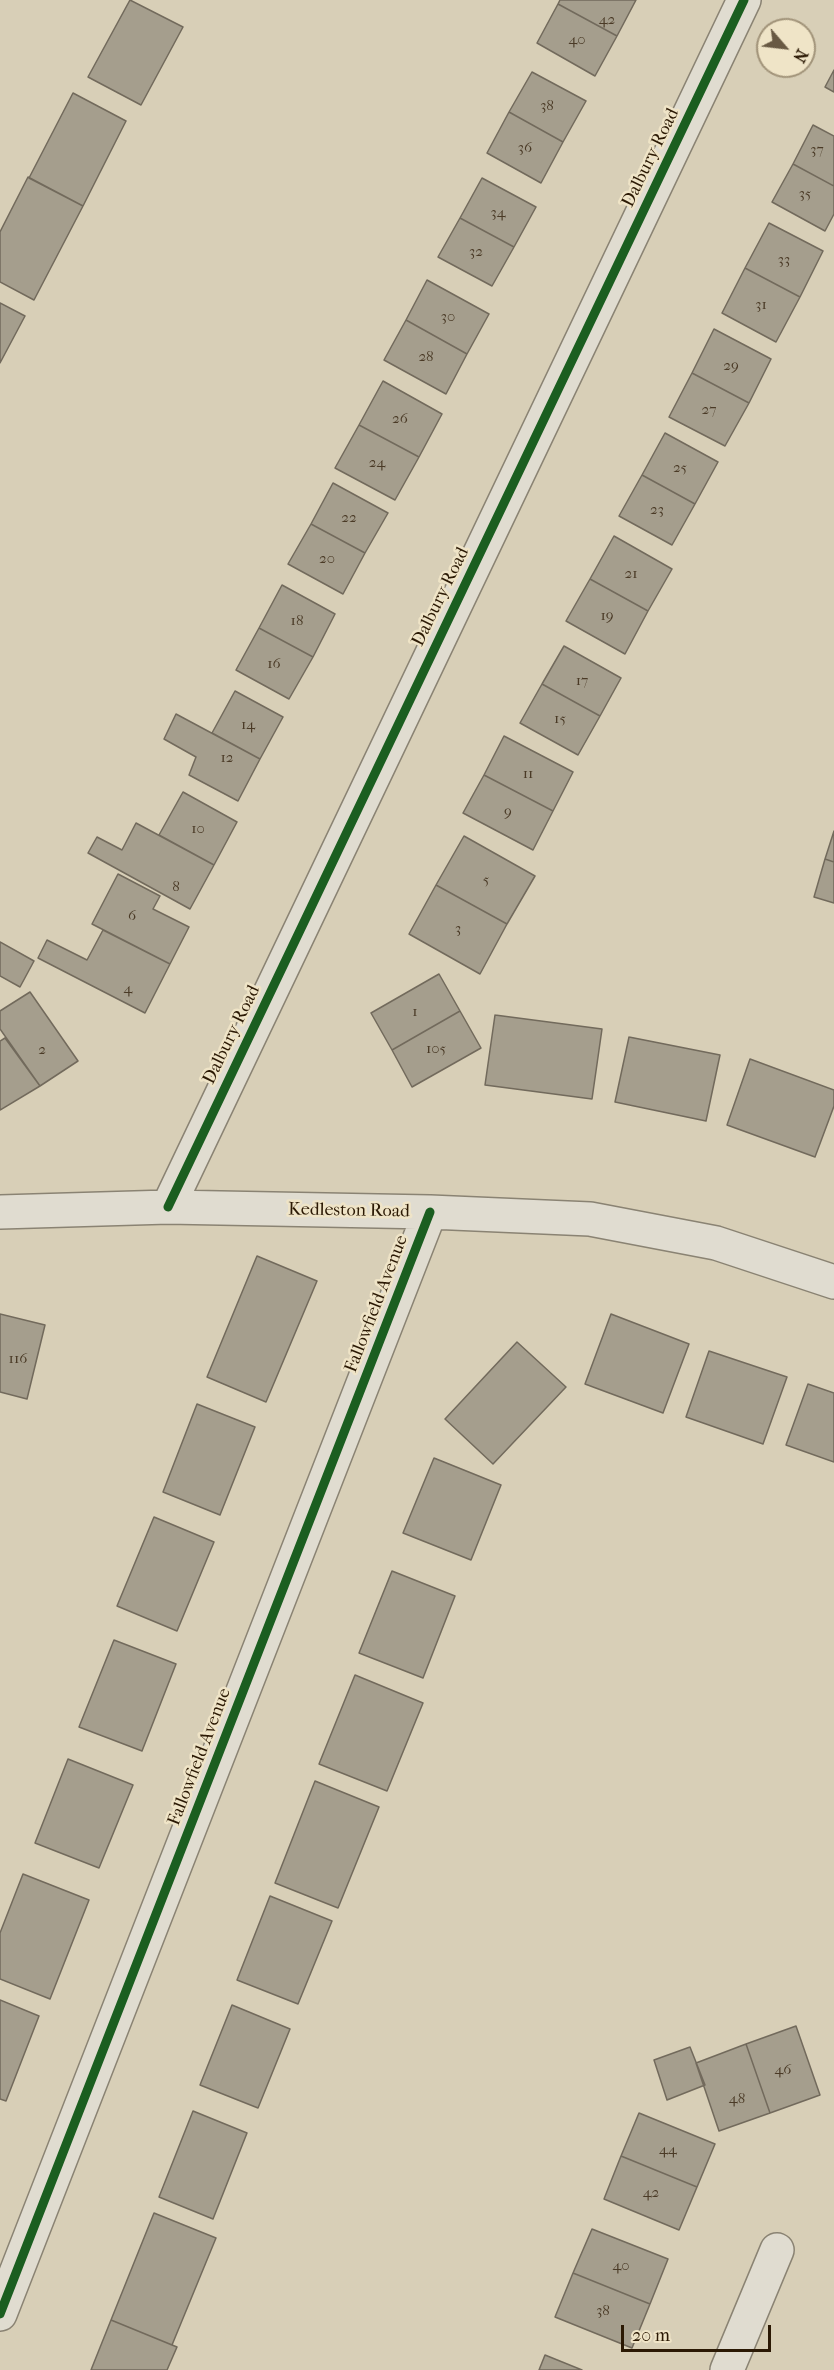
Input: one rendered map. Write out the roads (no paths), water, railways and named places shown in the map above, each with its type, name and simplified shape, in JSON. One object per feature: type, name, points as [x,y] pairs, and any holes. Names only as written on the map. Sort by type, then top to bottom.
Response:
[{"type":"street","name":"Dalbury Road","points":[[168,1207],[744,0]]},
{"type":"street","name":"Kedleston Road","points":[[0,1212],[168,1207],[430,1212],[590,1218],[716,1243],[834,1282]]},
{"type":"street","name":"Fallowfield Avenue","points":[[0,2314],[430,1212]]},
{"type":"street","points":[[727,2370],[777,2250]]}]
